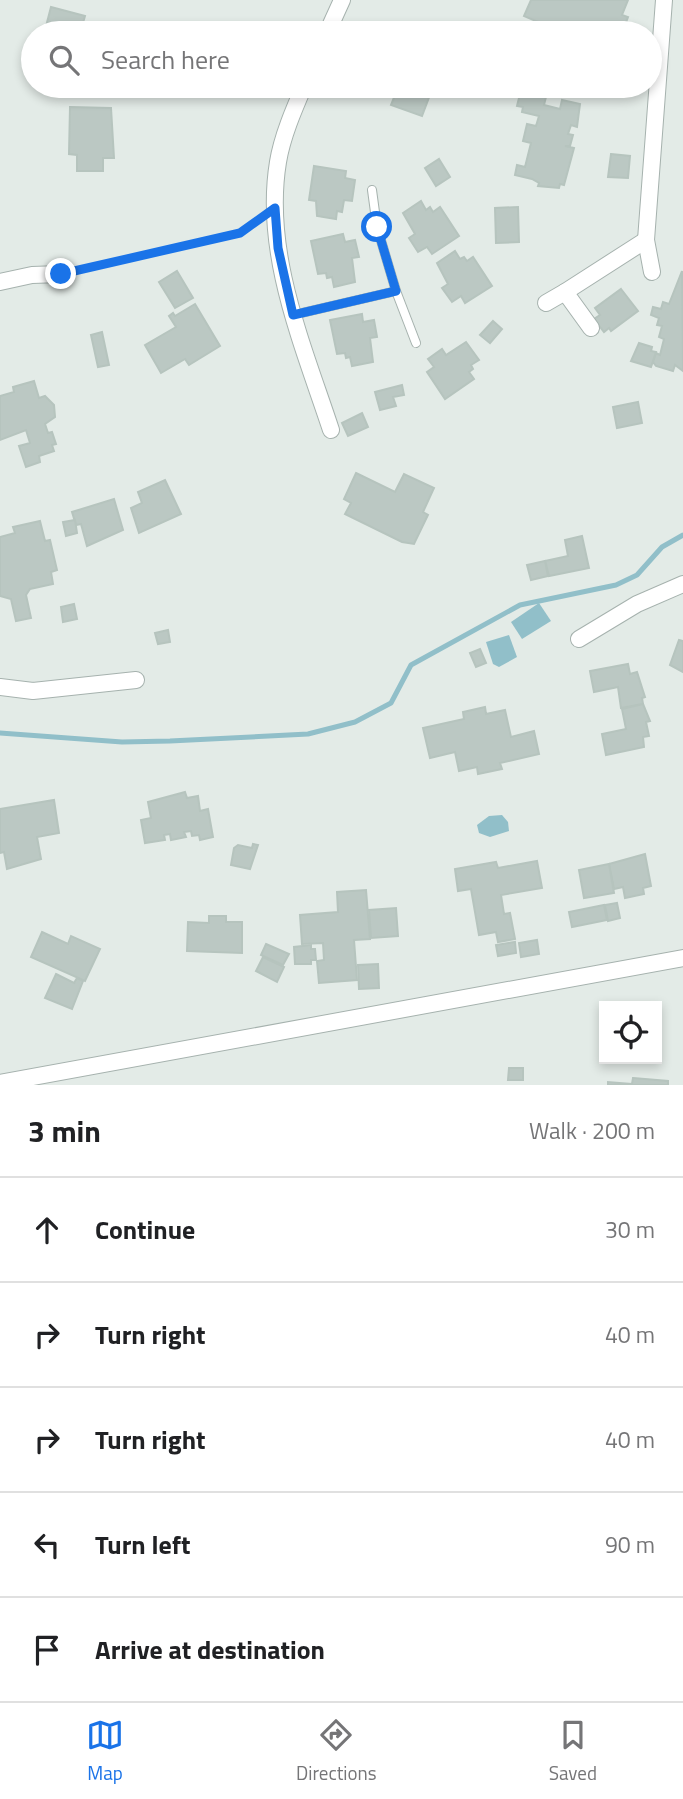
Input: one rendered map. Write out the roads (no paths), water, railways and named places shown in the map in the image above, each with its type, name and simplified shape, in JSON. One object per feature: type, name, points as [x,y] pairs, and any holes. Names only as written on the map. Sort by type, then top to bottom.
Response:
[{"type":"street","points":[[332,21],[342,0]]},
{"type":"street","points":[[662,27],[664,0]]},
{"type":"street","points":[[300,98],[278,160],[275,208],[278,248],[293,315],[331,430]]},
{"type":"street","points":[[652,272],[646,240],[657,98]]},
{"type":"street","points":[[546,303],[646,240]]},
{"type":"street","points":[[0,282],[32,275],[61,274]]},
{"type":"street","points":[[565,292],[592,328]]},
{"type":"street","points":[[579,639],[637,604],[683,584]]},
{"type":"street","points":[[0,687],[33,691],[135,680]]},
{"type":"street","points":[[0,1083],[683,958]]},
{"type":"lane","points":[[372,190],[377,227],[396,291],[416,343]]},
{"type":"lane","points":[[293,315],[396,291]]},
{"type":"water","points":[[539,603],[551,621],[522,639],[511,622]]},
{"type":"water","points":[[509,635],[517,657],[499,667],[493,664],[486,642]]},
{"type":"water","points":[[502,815],[508,822],[509,831],[490,837],[479,833],[477,825],[489,816]]},
{"type":"waterway","points":[[0,733],[122,742],[170,741],[308,734],[355,722],[391,703],[411,665],[520,605],[616,585],[637,575],[662,547],[683,535]]}]
